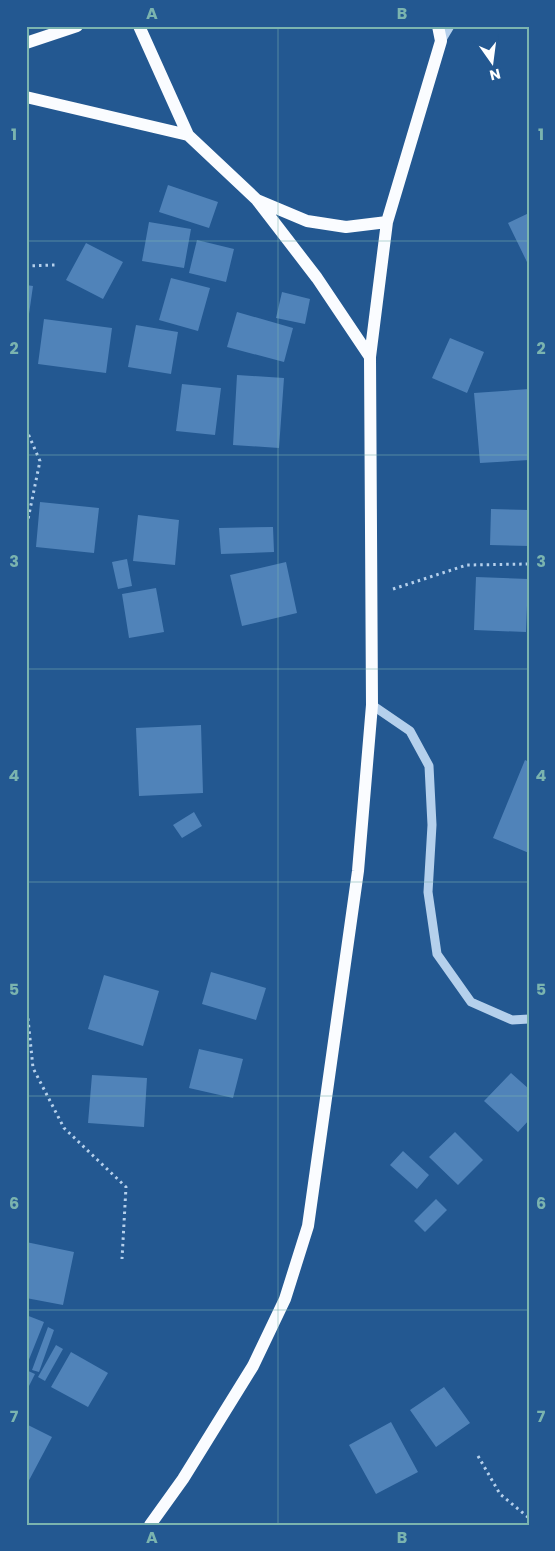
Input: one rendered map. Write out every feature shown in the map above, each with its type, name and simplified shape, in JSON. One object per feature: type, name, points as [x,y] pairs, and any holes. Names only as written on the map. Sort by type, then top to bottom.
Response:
[{"type":"main road","points":[[26,43],[77,26]]},
{"type":"main road","points":[[139,26],[188,135],[257,200],[317,278],[370,358]]},
{"type":"main road","points":[[150,1525],[183,1479],[253,1366],[285,1300],[308,1226],[358,872],[372,705],[370,358],[387,222],[440,41],[438,26]]},
{"type":"main road","points":[[26,96],[188,135]]},
{"type":"main road","points":[[257,200],[307,221],[346,228],[387,222]]},
{"type":"street","points":[[440,41],[450,26]]},
{"type":"street","points":[[372,705],[410,732],[429,766],[432,825],[428,892],[436,954],[471,1002],[512,1020],[529,1020]]},
{"type":"path","points":[[26,266],[55,265]]},
{"type":"path","points":[[26,429],[40,461],[26,528]]},
{"type":"path","points":[[371,596],[467,565],[529,564]]},
{"type":"path","points":[[26,999],[33,1068],[64,1128],[126,1187],[122,1259]]},
{"type":"path","points":[[478,1456],[500,1494],[529,1518]]},
{"type":"building","points":[[168,185],[218,202],[209,228],[159,212]]},
{"type":"building","points":[[529,213],[529,261],[527,262],[508,223]]},
{"type":"building","points":[[149,222],[191,229],[184,268],[142,261]]},
{"type":"building","points":[[197,240],[234,249],[226,282],[189,273]]},
{"type":"building","points":[[86,243],[123,262],[103,299],[66,280]]},
{"type":"building","points":[[171,278],[210,288],[198,331],[159,320]]},
{"type":"building","points":[[26,285],[33,286],[27,328],[26,328]]},
{"type":"building","points":[[282,292],[310,299],[305,324],[276,318]]},
{"type":"building","points":[[237,312],[293,328],[284,362],[227,347]]},
{"type":"building","points":[[44,319],[112,328],[106,373],[38,364]]},
{"type":"building","points":[[136,325],[178,332],[171,374],[128,367]]},
{"type":"building","points":[[450,338],[484,352],[467,393],[432,378]]},
{"type":"building","points":[[237,375],[284,378],[279,448],[233,445]]},
{"type":"building","points":[[182,384],[221,388],[215,435],[176,431]]},
{"type":"building","points":[[529,389],[529,460],[480,463],[474,393]]},
{"type":"building","points":[[40,502],[99,508],[94,553],[36,547]]},
{"type":"building","points":[[491,509],[529,510],[529,546],[490,545]]},
{"type":"building","points":[[138,515],[179,520],[175,565],[133,561]]},
{"type":"building","points":[[273,527],[274,552],[221,554],[219,528]]},
{"type":"building","points":[[127,559],[132,586],[118,589],[112,562]]},
{"type":"building","points":[[286,562],[297,613],[242,626],[230,575]]},
{"type":"building","points":[[476,577],[528,579],[526,632],[474,630]]},
{"type":"building","points":[[156,588],[164,632],[129,638],[122,594]]},
{"type":"building","points":[[201,725],[203,793],[139,796],[136,728]]},
{"type":"building","points":[[525,760],[529,762],[529,853],[493,838]]},
{"type":"building","points":[[194,812],[202,826],[182,838],[173,825]]},
{"type":"building","points":[[211,972],[266,988],[256,1020],[202,1004]]},
{"type":"building","points":[[104,975],[159,991],[143,1046],[88,1029]]},
{"type":"building","points":[[199,1049],[243,1059],[233,1098],[189,1088]]},
{"type":"building","points":[[511,1073],[529,1089],[529,1120],[518,1132],[484,1101]]},
{"type":"building","points":[[92,1075],[147,1078],[144,1127],[88,1123]]},
{"type":"building","points":[[455,1132],[483,1160],[458,1185],[429,1157]]},
{"type":"building","points":[[403,1151],[429,1175],[417,1189],[390,1165]]},
{"type":"building","points":[[436,1199],[447,1210],[425,1232],[414,1221]]},
{"type":"building","points":[[26,1242],[74,1252],[63,1305],[26,1298]]},
{"type":"building","points":[[26,1315],[44,1322],[26,1367]]},
{"type":"building","points":[[48,1327],[54,1330],[39,1372],[32,1370]]},
{"type":"building","points":[[56,1345],[63,1349],[45,1381],[38,1377]]},
{"type":"building","points":[[71,1352],[108,1373],[88,1407],[51,1387]]},
{"type":"building","points":[[26,1370],[35,1374],[26,1392]]},
{"type":"building","points":[[444,1387],[470,1423],[436,1447],[410,1410]]},
{"type":"building","points":[[391,1422],[418,1472],[376,1494],[349,1445]]},
{"type":"building","points":[[26,1424],[52,1437],[26,1486]]}]
